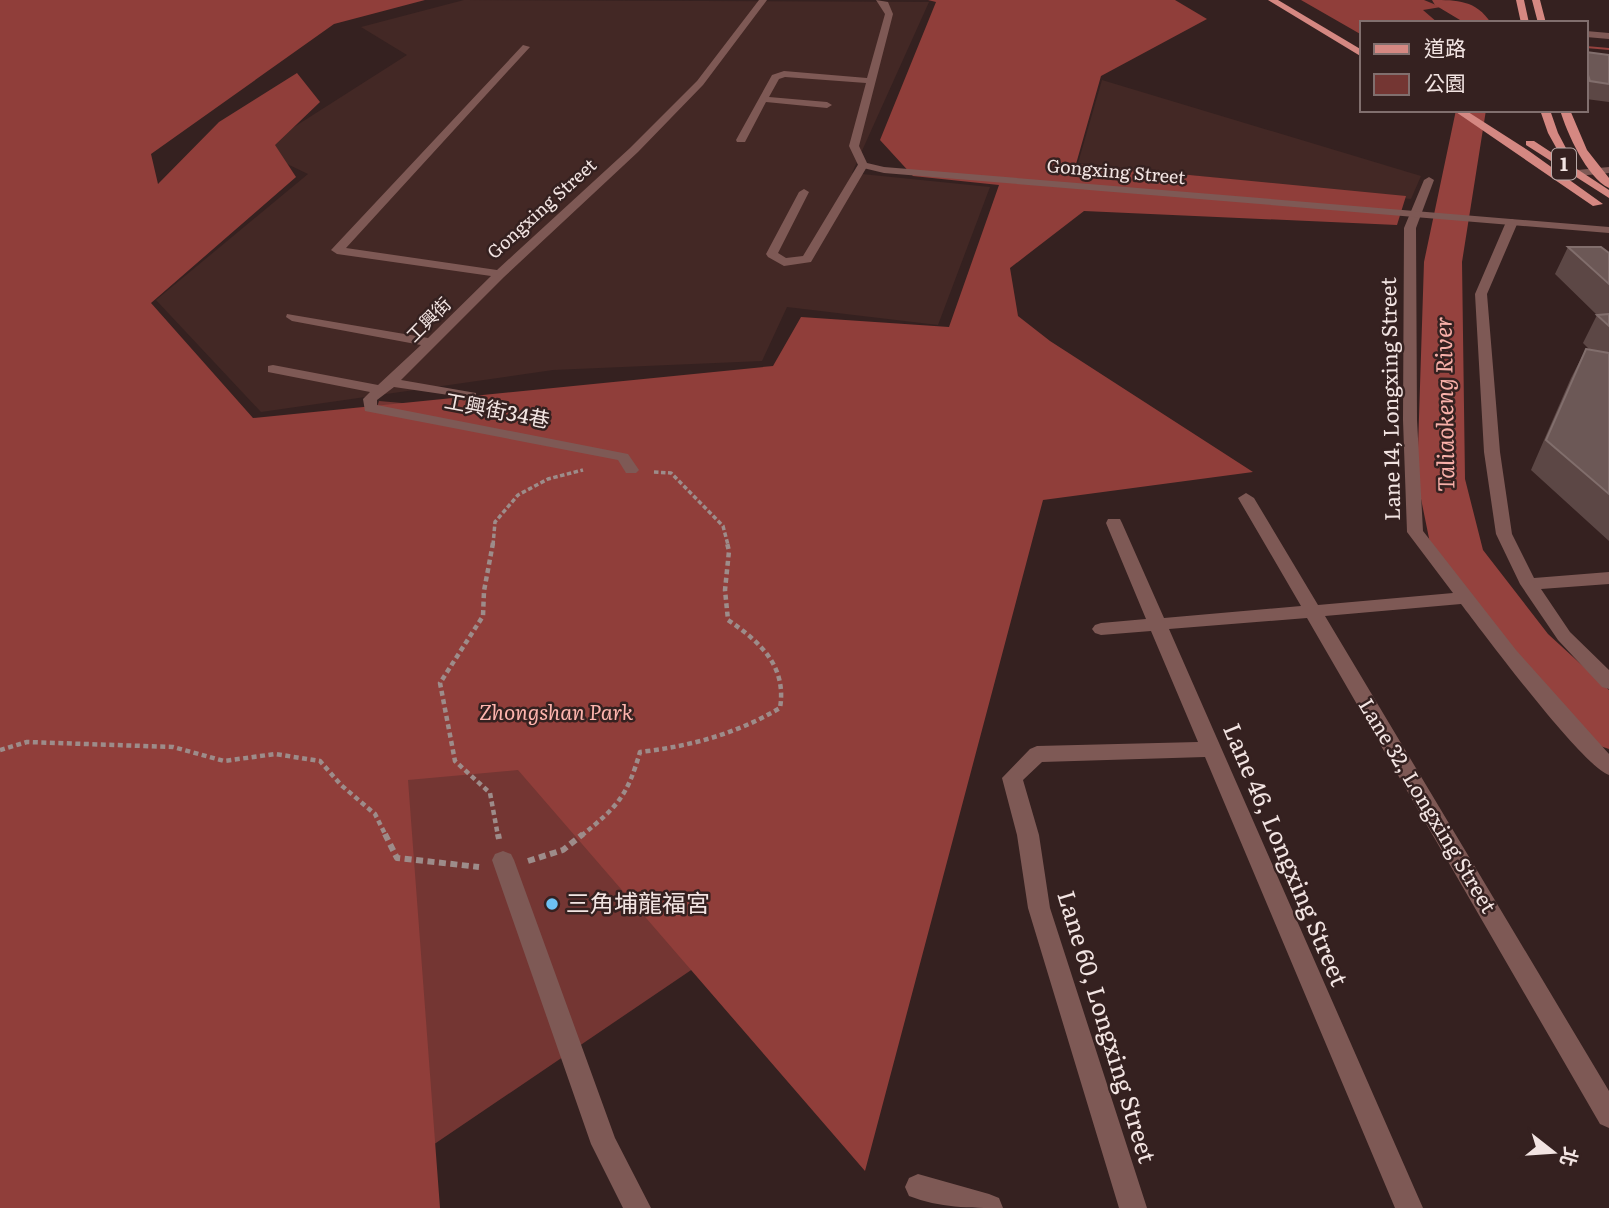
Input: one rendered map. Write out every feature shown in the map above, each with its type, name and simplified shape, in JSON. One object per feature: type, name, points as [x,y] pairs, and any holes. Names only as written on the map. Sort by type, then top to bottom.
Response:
[{"type":"main road","points":[[1272,0],[1360,53]]},
{"type":"main road","points":[[1289,0],[1360,41]]},
{"type":"main road","points":[[1520,0],[1525,21]]},
{"type":"main road","points":[[1536,0],[1541,21]]},
{"type":"main road","name":"1","points":[[1462,112],[1576,172],[1609,195]]},
{"type":"main road","name":"1","points":[[1481,112],[1556,175],[1609,215]]},
{"type":"main road","points":[[1546,112],[1553,133],[1597,204]]},
{"type":"main road","points":[[1565,112],[1571,134],[1609,185]]},
{"type":"main road","points":[[1512,137],[1547,139],[1553,133]]},
{"type":"street","name":"Gongxing Street","points":[[526,47],[337,250],[500,274],[634,149],[699,83],[763,0]]},
{"type":"street","points":[[804,192],[772,254],[783,262],[807,259],[863,165],[854,146],[889,15],[885,4],[880,0]]},
{"type":"street","points":[[1588,34],[1609,36]]},
{"type":"street","points":[[741,140],[775,77],[784,74],[872,81]]},
{"type":"street","points":[[763,99],[827,105]]},
{"type":"street","name":"Gongxing Street","points":[[863,165],[898,171],[1512,222]]},
{"type":"street","points":[[1556,175],[1595,169],[1609,170]]},
{"type":"street","name":"Lane 14, Longxing Street","points":[[1429,180],[1410,228],[1410,420],[1415,532],[1526,674],[1609,767]]},
{"type":"street","points":[[1609,230],[1512,222],[1481,294],[1492,452],[1504,534],[1529,584],[1564,636],[1609,682]]},
{"type":"street","name":"工興街","points":[[386,386],[500,274]]},
{"type":"street","points":[[292,317],[430,343]]},
{"type":"street","points":[[273,369],[471,396]]},
{"type":"street","name":"工興街34巷","points":[[386,386],[370,399],[370,408],[624,457],[631,470]]},
{"type":"street","name":"Lane 32, Longxing Street","points":[[1246,498],[1609,1115]]},
{"type":"street","name":"Lane 46, Longxing Street","points":[[1114,523],[1409,1208]]},
{"type":"street","points":[[1529,584],[1609,578]]},
{"type":"street","points":[[1101,629],[1466,598]]},
{"type":"street","name":"Lane 60, Longxing Street","points":[[1133,1208],[1039,908],[1028,835],[1012,778],[1037,754],[1211,749]]},
{"type":"street","points":[[504,864],[604,1144],[637,1208]]},
{"type":"street","points":[[918,1187],[989,1208]]},
{"type":"path","points":[[0,750],[27,742],[173,747],[225,761],[275,754],[320,761],[341,785],[375,814],[397,858],[453,866],[504,864],[563,850],[607,815],[630,786],[640,752],[693,746],[757,722],[780,708],[784,695],[777,666],[756,638],[728,620],[725,590],[729,551],[723,526],[671,473],[592,467],[548,479],[518,495],[495,522],[482,615],[440,683],[455,761],[491,793],[504,864]]},
{"type":"shaded area","points":[[464,0],[929,2],[852,173],[990,187],[938,325],[787,307],[762,361],[553,370],[261,412],[156,300],[308,174],[258,150],[407,55],[361,27]]},
{"type":"shaded area","points":[[1102,80],[1421,176],[1411,199],[1078,163]]},
{"type":"green space","points":[[0,0],[425,0],[334,24],[151,154],[158,184],[219,122],[297,73],[320,102],[275,145],[296,177],[151,303],[253,418],[773,366],[801,317],[949,327],[999,185],[913,176],[880,140],[936,2],[928,0],[1175,0],[1207,19],[1101,76],[1076,164],[1406,196],[1397,225],[1084,211],[1010,268],[1018,316],[1050,341],[1253,472],[1043,500],[865,1171],[518,770],[408,780],[440,1208],[0,1208]]},
{"type":"green space","points":[[1301,0],[1424,0],[1441,7],[1423,10],[1436,21],[1360,21],[1360,34]]},
{"type":"green space","name":"Zhongshan Park","points":[[379,401],[666,426],[706,960],[368,1189],[354,475]]},
{"type":"building","points":[[1588,52],[1609,55],[1609,84],[1590,81]]},
{"type":"building","points":[[1568,247],[1601,247],[1609,253],[1609,284]]},
{"type":"building","points":[[1609,314],[1609,326],[1597,315]]},
{"type":"building","points":[[1586,349],[1609,353],[1609,494],[1546,440]]},
{"type":"waterway","name":"Taliaokeng River","points":[[1444,0],[1473,15],[1477,21]]},
{"type":"waterway","points":[[1588,47],[1609,49]]},
{"type":"waterway","name":"Taliaokeng River","points":[[1471,112],[1443,262],[1441,479],[1458,553],[1528,648],[1609,726]]},
{"type":"place","name":"三角埔龍福宮","points":[[552,904]]}]
